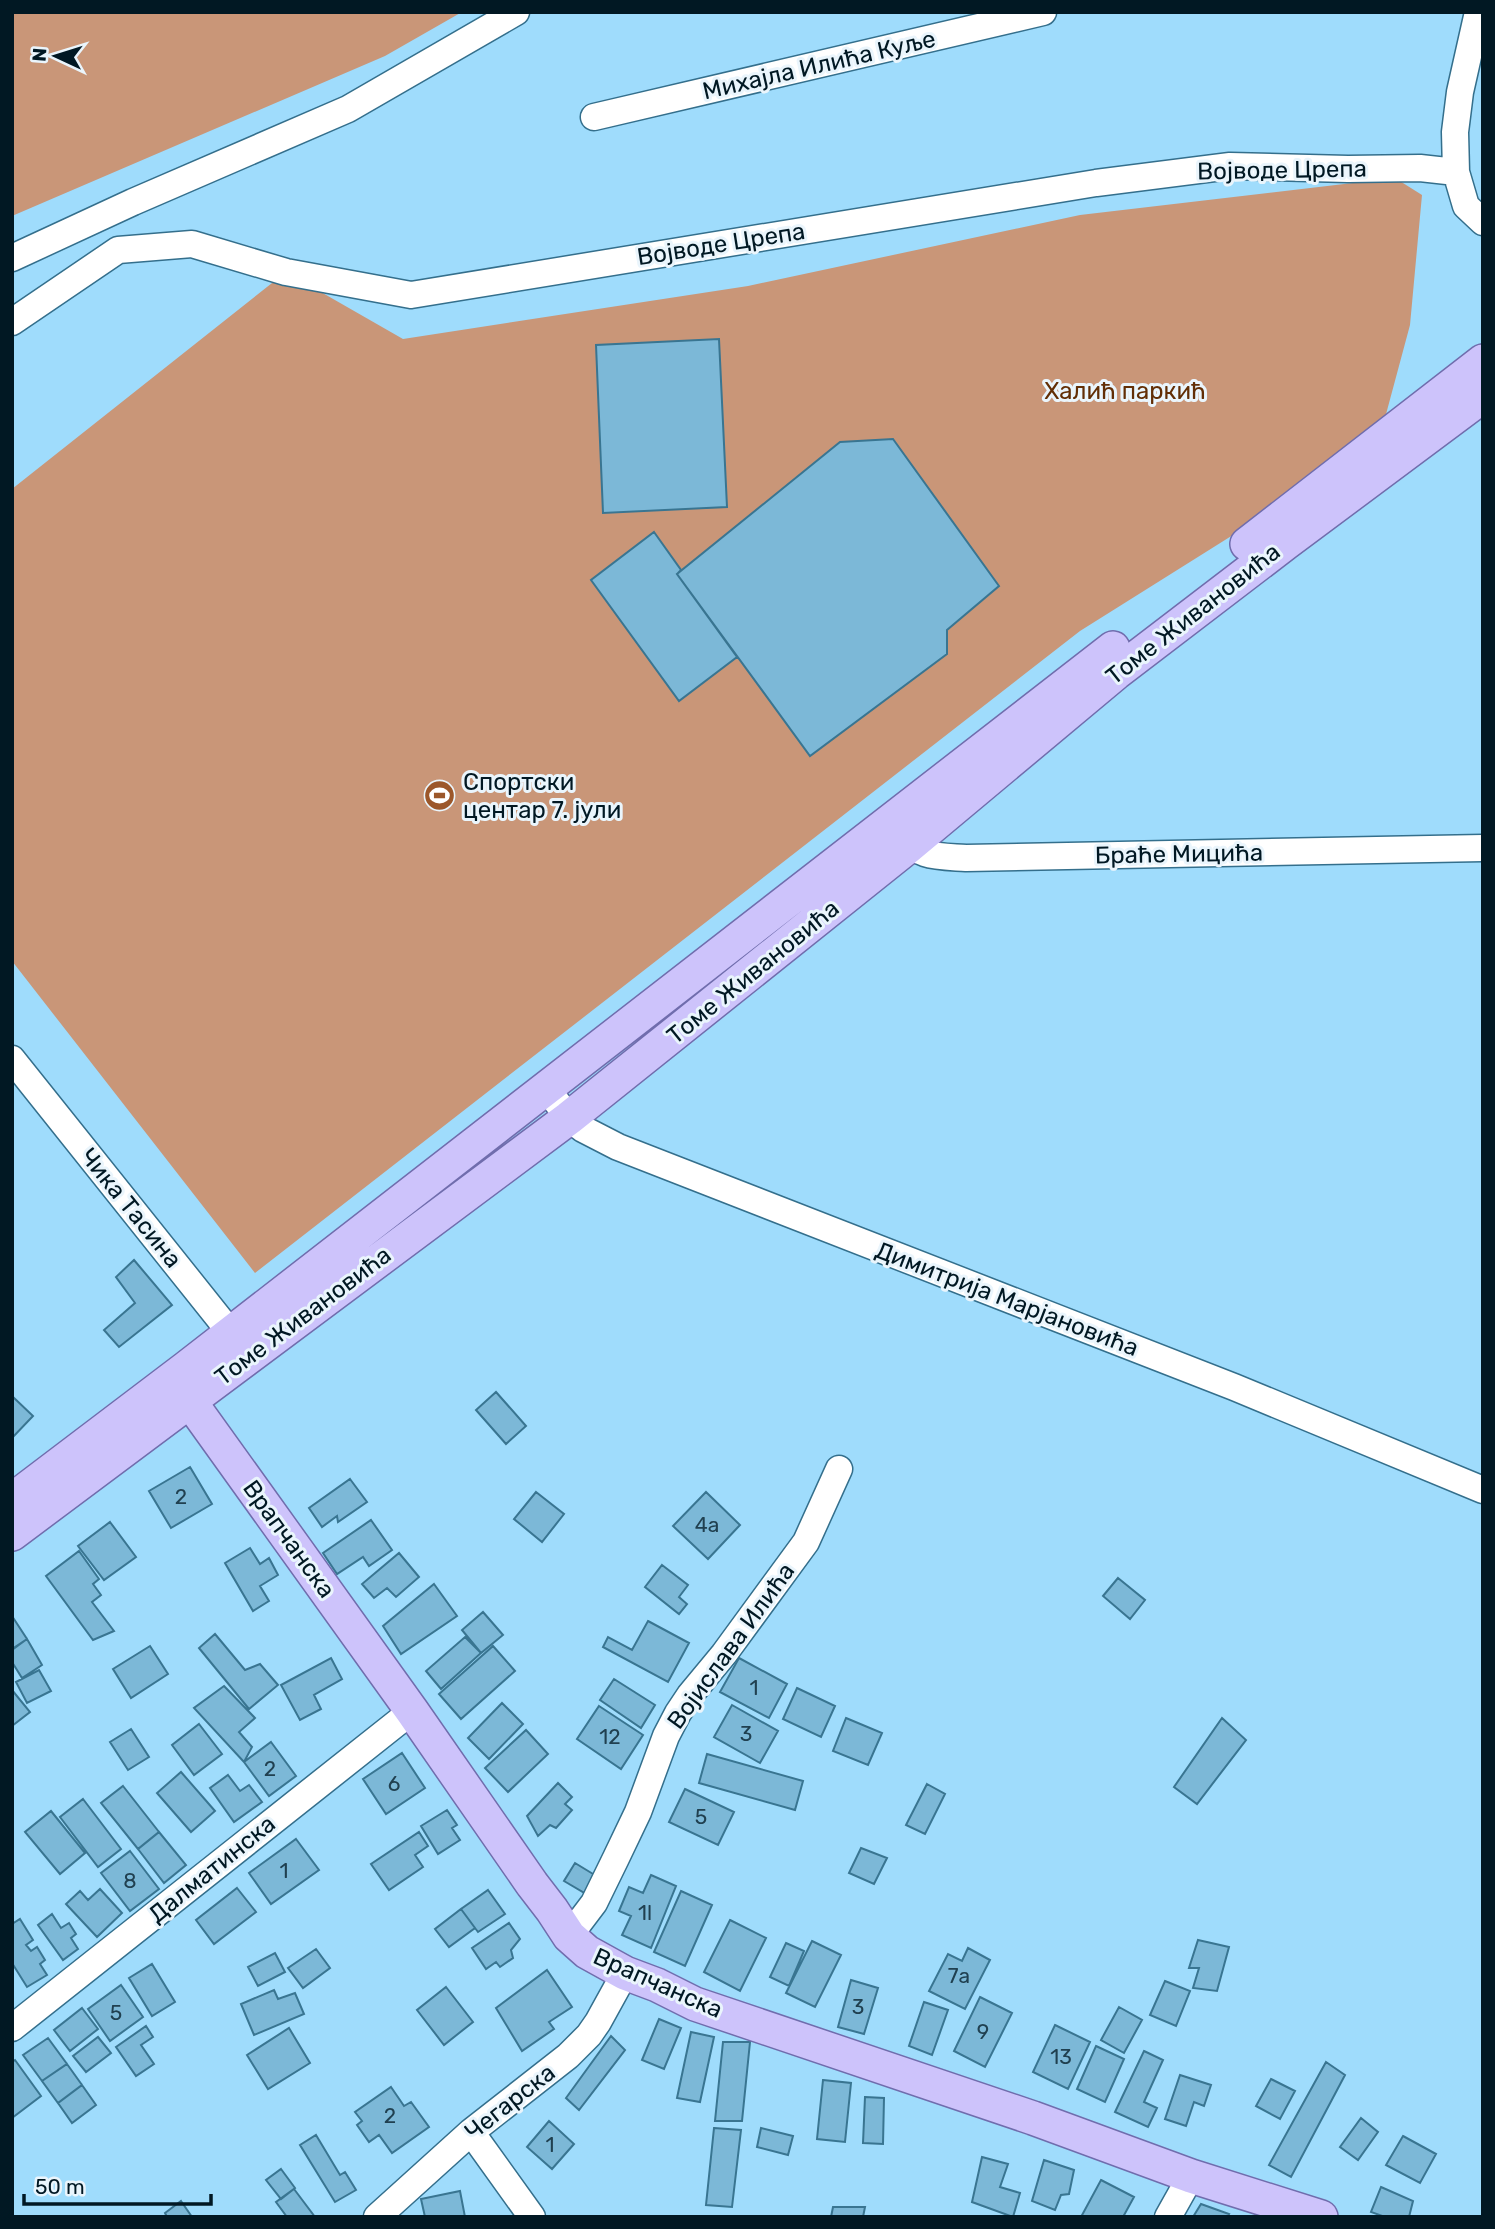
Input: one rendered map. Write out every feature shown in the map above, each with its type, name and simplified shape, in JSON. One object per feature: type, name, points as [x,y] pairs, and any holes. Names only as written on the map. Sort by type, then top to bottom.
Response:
[{"type":"main road","name":"Томе Живановића","points":[[12,1500],[181,1389],[240,1345],[569,1118],[898,835],[1483,361]]},
{"type":"main road","name":"Томе Живановића","points":[[240,1345],[546,1087],[898,835],[1483,396]]},
{"type":"main road","name":"Томе Живановића","points":[[12,1534],[181,1389]]},
{"type":"main road","name":"Врапчанска","points":[[181,1389],[412,1710],[569,1936],[587,1952],[625,1973],[695,2004],[1033,2118],[1191,2176],[1321,2217]]},
{"type":"street","points":[[12,258],[348,109],[516,12]]},
{"type":"street","name":"Михајла Илића Куље","points":[[594,117],[1043,12]]},
{"type":"street","points":[[1477,208],[1456,172],[1455,132],[1460,92],[1478,12]]},
{"type":"street","name":"Војводе Црепа","points":[[12,322],[118,250],[192,244],[286,272],[411,295],[1096,183],[1230,166],[1420,168],[1456,172]]},
{"type":"street","name":"Браће Мицића","points":[[898,835],[927,854],[966,858],[1483,848]]},
{"type":"street","name":"Чика Тасина","points":[[12,1059],[240,1345]]},
{"type":"street","name":"Димитрија Марјановића","points":[[546,1087],[569,1118],[583,1129],[618,1147],[1234,1387],[1483,1490]]},
{"type":"street","name":"Војислава Илића","points":[[569,1936],[594,1903],[616,1858],[638,1812],[666,1737],[678,1713],[806,1542],[839,1469]]},
{"type":"street","name":"Далматинска","points":[[12,2028],[412,1710]]},
{"type":"street","name":"Чегарска","points":[[377,2217],[471,2132],[568,2056],[598,2022],[625,1973]]},
{"type":"street","points":[[471,2132],[532,2217]]},
{"type":"street","points":[[1168,2217],[1191,2176]]},
{"type":"green space","points":[[12,12],[462,12],[385,56],[12,216]]},
{"type":"green space","name":"Спортски центар 7. јули","points":[[1395,178],[1422,195],[1410,325],[1378,444],[1080,631],[255,1273],[12,961],[12,489],[286,272],[403,339],[748,286],[1080,215]]},
{"type":"building","points":[[719,339],[727,507],[603,513],[596,345]]},
{"type":"building","points":[[893,439],[999,586],[947,630],[947,654],[810,756],[677,574],[840,442]]},
{"type":"building","points":[[654,532],[681,570],[677,574],[737,657],[679,701],[591,580]]},
{"type":"building","points":[[134,1260],[172,1305],[119,1347],[104,1330],[135,1303],[116,1277]]},
{"type":"building","points":[[496,1392],[526,1426],[506,1444],[476,1410]]},
{"type":"building","points":[[12,1396],[33,1416],[12,1438]]},
{"type":"building","points":[[190,1467],[212,1504],[171,1528],[149,1491]]},
{"type":"building","points":[[350,1479],[367,1502],[338,1522],[337,1516],[322,1527],[309,1508]]},
{"type":"building","points":[[536,1492],[564,1514],[542,1542],[514,1519]]},
{"type":"building","points":[[706,1492],[740,1525],[708,1559],[673,1526]]},
{"type":"building","points":[[371,1520],[392,1550],[369,1566],[363,1557],[337,1574],[323,1553]]},
{"type":"building","points":[[110,1522],[136,1557],[104,1580],[78,1546]]},
{"type":"building","points":[[250,1548],[260,1564],[269,1558],[278,1575],[260,1586],[269,1601],[253,1611],[225,1563]]},
{"type":"building","points":[[79,1551],[99,1579],[93,1584],[101,1595],[92,1602],[114,1631],[93,1640],[46,1576]]},
{"type":"building","points":[[399,1553],[419,1577],[396,1597],[387,1588],[374,1598],[362,1584]]},
{"type":"building","points":[[662,1565],[688,1585],[679,1597],[687,1604],[679,1614],[645,1587]]},
{"type":"building","points":[[1118,1578],[1145,1600],[1130,1619],[1103,1596]]},
{"type":"building","points":[[434,1584],[457,1616],[401,1654],[383,1626]]},
{"type":"building","points":[[483,1612],[503,1635],[481,1653],[462,1630]]},
{"type":"building","points":[[12,1616],[27,1639],[12,1649]]},
{"type":"building","points":[[648,1621],[689,1643],[668,1682],[603,1647],[608,1637],[632,1650]]},
{"type":"building","points":[[215,1634],[245,1670],[260,1664],[278,1685],[249,1709],[199,1648]]},
{"type":"building","points":[[465,1637],[481,1653],[441,1689],[426,1671]]},
{"type":"building","points":[[27,1639],[42,1665],[22,1678],[12,1662],[12,1650]]},
{"type":"building","points":[[150,1646],[168,1674],[131,1698],[113,1669]]},
{"type":"building","points":[[493,1646],[515,1671],[461,1719],[439,1694]]},
{"type":"building","points":[[331,1658],[342,1679],[314,1695],[321,1709],[300,1720],[281,1685]]},
{"type":"building","points":[[739,1658],[787,1684],[769,1718],[720,1692]]},
{"type":"building","points":[[39,1670],[51,1691],[27,1703],[16,1682]]},
{"type":"building","points":[[614,1679],[655,1705],[641,1728],[600,1700]]},
{"type":"building","points":[[224,1686],[255,1718],[239,1732],[252,1747],[244,1762],[194,1708]]},
{"type":"building","points":[[797,1688],[835,1706],[821,1737],[783,1719]]},
{"type":"building","points":[[12,1690],[30,1712],[12,1726]]},
{"type":"building","points":[[502,1703],[523,1724],[489,1759],[468,1738]]},
{"type":"building","points":[[732,1705],[778,1731],[760,1763],[714,1737]]},
{"type":"building","points":[[599,1706],[643,1735],[621,1769],[577,1739]]},
{"type":"building","points":[[846,1718],[882,1733],[868,1765],[833,1751]]},
{"type":"building","points":[[1222,1718],[1246,1740],[1197,1804],[1174,1787]]},
{"type":"building","points":[[199,1724],[222,1754],[194,1775],[172,1745]]},
{"type":"building","points":[[131,1729],[149,1757],[128,1770],[110,1742]]},
{"type":"building","points":[[526,1730],[548,1754],[508,1792],[485,1768]]},
{"type":"building","points":[[271,1742],[296,1776],[269,1796],[244,1762]]},
{"type":"building","points":[[402,1753],[425,1788],[386,1814],[363,1779]]},
{"type":"building","points":[[707,1754],[803,1781],[795,1810],[699,1783]]},
{"type":"building","points":[[181,1772],[215,1811],[191,1832],[157,1793]]},
{"type":"building","points":[[228,1775],[240,1791],[249,1785],[262,1802],[234,1822],[210,1788]]},
{"type":"building","points":[[558,1783],[572,1797],[565,1804],[572,1810],[556,1828],[550,1825],[538,1836],[527,1816]]},
{"type":"building","points":[[927,1784],[945,1794],[925,1834],[906,1825]]},
{"type":"building","points":[[123,1786],[159,1832],[138,1849],[101,1803]]},
{"type":"building","points":[[685,1789],[734,1812],[718,1845],[669,1822]]},
{"type":"building","points":[[83,1799],[121,1849],[98,1867],[60,1817]]},
{"type":"building","points":[[447,1810],[457,1825],[452,1828],[460,1840],[438,1854],[421,1826]]},
{"type":"building","points":[[51,1811],[85,1853],[60,1874],[25,1832]]},
{"type":"building","points":[[159,1832],[186,1865],[164,1883],[138,1849]]},
{"type":"building","points":[[419,1832],[428,1846],[415,1855],[423,1867],[389,1890],[371,1864]]},
{"type":"building","points":[[296,1839],[319,1870],[271,1904],[249,1873]]},
{"type":"building","points":[[861,1848],[887,1858],[874,1884],[849,1873]]},
{"type":"building","points":[[130,1851],[159,1889],[130,1911],[101,1873]]},
{"type":"building","points":[[575,1863],[598,1877],[588,1895],[564,1881]]},
{"type":"building","points":[[651,1875],[676,1886],[651,1948],[622,1935],[631,1916],[619,1911],[629,1887],[643,1893]]},
{"type":"building","points":[[237,1888],[256,1912],[214,1944],[196,1920]]},
{"type":"building","points":[[100,1889],[122,1913],[97,1937],[66,1904],[80,1891],[88,1900]]},
{"type":"building","points":[[488,1890],[505,1914],[478,1932],[461,1909]]},
{"type":"building","points":[[681,1891],[712,1905],[685,1966],[654,1952]]},
{"type":"building","points":[[461,1909],[475,1928],[449,1947],[435,1929]]},
{"type":"building","points":[[52,1914],[61,1928],[69,1923],[76,1934],[71,1938],[78,1949],[63,1960],[38,1925]]},
{"type":"building","points":[[20,1919],[33,1940],[26,1945],[31,1951],[37,1947],[45,1960],[40,1964],[47,1975],[27,1987],[12,1963],[12,1924]]},
{"type":"building","points":[[730,1920],[766,1938],[740,1991],[704,1972]]},
{"type":"building","points":[[509,1923],[520,1939],[511,1950],[513,1958],[500,1967],[496,1962],[486,1969],[472,1948]]},
{"type":"building","points":[[1198,1940],[1229,1947],[1217,1991],[1193,1988],[1199,1968],[1189,1968]]},
{"type":"building","points":[[812,1941],[841,1955],[815,2007],[786,1993]]},
{"type":"building","points":[[786,1943],[804,1951],[789,1986],[770,1977]]},
{"type":"building","points":[[968,1948],[990,1960],[965,2009],[929,1991],[948,1954],[962,1961]]},
{"type":"building","points":[[316,1949],[330,1968],[303,1988],[288,1968]]},
{"type":"building","points":[[275,1953],[285,1972],[258,1986],[248,1967]]},
{"type":"building","points":[[152,1964],[175,2002],[152,2016],[129,1978]]},
{"type":"building","points":[[547,1970],[572,2007],[549,2022],[554,2029],[522,2051],[496,2008]]},
{"type":"building","points":[[851,1980],[878,1988],[864,2034],[838,2027]]},
{"type":"building","points":[[1165,1981],[1190,1991],[1176,2026],[1150,2015]]},
{"type":"building","points":[[121,1985],[143,2017],[110,2041],[88,2009]]},
{"type":"building","points":[[446,1987],[473,2022],[444,2045],[417,2010]]},
{"type":"building","points":[[274,1990],[278,1999],[295,1993],[304,2014],[254,2035],[241,2004]]},
{"type":"building","points":[[980,1997],[1012,2013],[985,2067],[954,2051]]},
{"type":"building","points":[[924,2002],[948,2010],[932,2055],[909,2046]]},
{"type":"building","points":[[1119,2007],[1142,2020],[1124,2053],[1101,2040]]},
{"type":"building","points":[[82,2008],[98,2029],[70,2051],[54,2030]]},
{"type":"building","points":[[659,2019],[681,2028],[664,2069],[642,2060]]},
{"type":"building","points":[[1055,2025],[1090,2042],[1068,2089],[1033,2072]]},
{"type":"building","points":[[146,2026],[153,2037],[141,2045],[154,2064],[136,2076],[116,2047]]},
{"type":"building","points":[[289,2028],[310,2063],[268,2089],[247,2055]]},
{"type":"building","points":[[691,2032],[714,2037],[700,2102],[677,2098]]},
{"type":"building","points":[[611,2036],[625,2050],[579,2110],[566,2098]]},
{"type":"building","points":[[98,2037],[111,2053],[86,2072],[73,2056]]},
{"type":"building","points":[[48,2038],[67,2064],[42,2081],[23,2055]]},
{"type":"building","points":[[723,2042],[750,2042],[742,2121],[715,2121]]},
{"type":"building","points":[[1096,2046],[1124,2059],[1105,2102],[1077,2089]]},
{"type":"building","points":[[1144,2051],[1163,2060],[1144,2102],[1157,2108],[1148,2127],[1115,2112]]},
{"type":"building","points":[[15,2060],[41,2096],[12,2118],[12,2062]]},
{"type":"building","points":[[1326,2062],[1345,2075],[1291,2177],[1269,2165]]},
{"type":"building","points":[[67,2064],[82,2085],[58,2103],[42,2081]]},
{"type":"building","points":[[1180,2075],[1211,2085],[1204,2106],[1194,2102],[1186,2126],[1165,2119]]},
{"type":"building","points":[[1271,2079],[1295,2091],[1280,2119],[1256,2106]]},
{"type":"building","points":[[823,2080],[851,2083],[845,2142],[817,2139]]},
{"type":"building","points":[[82,2085],[96,2105],[72,2123],[58,2103]]},
{"type":"building","points":[[391,2087],[404,2106],[411,2102],[429,2127],[392,2153],[379,2135],[369,2142],[357,2125],[362,2121],[355,2112]]},
{"type":"building","points":[[865,2097],[884,2098],[883,2144],[863,2143]]},
{"type":"building","points":[[1361,2118],[1378,2132],[1358,2160],[1340,2147]]},
{"type":"building","points":[[549,2121],[574,2144],[552,2169],[527,2147]]},
{"type":"building","points":[[714,2128],[741,2130],[732,2207],[706,2205]]},
{"type":"building","points":[[761,2128],[793,2136],[788,2155],[757,2147]]},
{"type":"building","points":[[316,2135],[340,2175],[345,2172],[356,2190],[335,2202],[300,2145]]},
{"type":"building","points":[[1403,2136],[1436,2154],[1420,2183],[1386,2165]]},
{"type":"building","points":[[982,2157],[1008,2164],[1000,2187],[1020,2193],[1013,2217],[972,2202]]},
{"type":"building","points":[[1044,2160],[1074,2170],[1069,2194],[1061,2195],[1055,2210],[1032,2201]]},
{"type":"building","points":[[281,2169],[295,2188],[281,2199],[266,2180]]},
{"type":"building","points":[[1101,2180],[1134,2197],[1123,2217],[1081,2217]]},
{"type":"building","points":[[1381,2187],[1413,2201],[1409,2217],[1385,2217],[1371,2212]]},
{"type":"building","points":[[294,2189],[315,2217],[287,2217],[276,2202]]},
{"type":"building","points":[[460,2191],[465,2217],[425,2217],[421,2199]]},
{"type":"building","points":[[181,2201],[192,2217],[167,2217],[165,2213]]},
{"type":"building","points":[[1201,2204],[1229,2214],[1227,2217],[1193,2217]]},
{"type":"building","points":[[833,2207],[865,2207],[863,2217],[831,2217]]},
{"type":"place","name":"Спортски центар 7. јули","points":[[440,796]]},
{"type":"park label","name":"Халић паркић","points":[[1125,391]]}]
